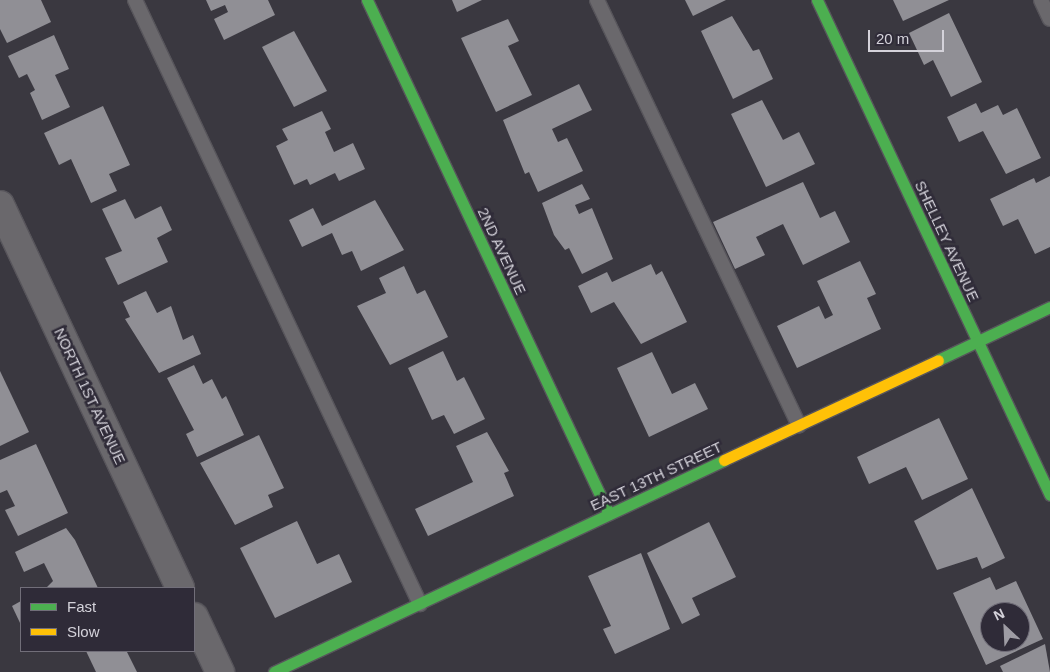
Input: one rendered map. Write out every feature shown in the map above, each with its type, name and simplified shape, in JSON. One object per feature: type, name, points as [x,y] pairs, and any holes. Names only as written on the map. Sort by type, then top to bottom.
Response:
[{"type":"street","name":"2ND AVENUE","points":[[367,0],[609,514]]},
{"type":"street","name":"SHELLEY AVENUE","points":[[817,0],[1050,495]]},
{"type":"street","name":"NORTH 1ST AVENUE","points":[[0,205],[180,587]]},
{"type":"street","name":"EAST 13TH STREET","points":[[274,672],[1050,307]]},
{"type":"street","points":[[195,619],[220,672]]},
{"type":"lane","points":[[135,0],[420,604]]},
{"type":"lane","points":[[597,0],[799,426]]},
{"type":"lane","points":[[1041,0],[1050,19]]},
{"type":"building","points":[[0,0],[41,0],[51,22],[7,43],[0,29]]},
{"type":"building","points":[[206,0],[268,0],[275,15],[224,40],[214,19],[228,12],[225,5],[211,11]]},
{"type":"building","points":[[452,0],[482,0],[457,12]]},
{"type":"building","points":[[685,0],[726,0],[693,16]]},
{"type":"building","points":[[893,0],[949,0],[903,21]]},
{"type":"building","points":[[949,13],[982,82],[951,97],[933,60],[924,65],[909,33]]},
{"type":"building","points":[[732,16],[753,51],[759,49],[773,79],[733,99],[701,31]]},
{"type":"building","points":[[508,19],[519,41],[508,46],[532,95],[496,112],[461,38]]},
{"type":"building","points":[[294,31],[327,91],[294,107],[262,47]]},
{"type":"building","points":[[54,35],[69,69],[55,75],[70,107],[42,120],[30,93],[35,90],[27,74],[19,78],[8,56]]},
{"type":"building","points":[[579,84],[592,110],[552,129],[558,142],[567,138],[583,171],[538,192],[529,172],[525,174],[503,120]]},
{"type":"building","points":[[762,100],[783,140],[799,132],[815,164],[766,187],[731,114]]},
{"type":"building","points":[[976,103],[981,113],[998,105],[1003,115],[1017,108],[1041,158],[1006,174],[983,131],[959,142],[947,117]]},
{"type":"building","points":[[103,106],[130,165],[109,174],[117,191],[91,203],[71,159],[59,165],[44,133]]},
{"type":"building","points":[[322,111],[331,129],[325,132],[334,152],[353,143],[365,169],[339,181],[335,173],[310,185],[307,179],[294,185],[276,146],[288,140],[282,129]]},
{"type":"building","points":[[1050,176],[1050,247],[1035,254],[1018,219],[1003,226],[990,199],[1034,178],[1036,183]]},
{"type":"building","points":[[803,182],[820,218],[835,211],[850,242],[803,265],[783,224],[756,237],[765,255],[735,269],[713,222]]},
{"type":"building","points":[[582,184],[590,199],[575,205],[579,214],[592,208],[613,259],[582,274],[569,248],[565,250],[554,235],[542,203]]},
{"type":"building","points":[[125,199],[135,219],[161,206],[172,230],[157,238],[168,262],[118,285],[105,258],[122,251],[102,209]]},
{"type":"building","points":[[375,200],[404,250],[361,271],[352,251],[342,255],[332,233],[302,247],[289,220],[313,208],[322,226]]},
{"type":"building","points":[[860,261],[876,294],[867,298],[881,329],[797,368],[777,326],[819,306],[825,319],[833,315],[817,281]]},
{"type":"building","points":[[651,264],[656,275],[662,271],[687,322],[641,344],[614,302],[591,313],[578,286],[607,272],[612,282]]},
{"type":"building","points":[[404,266],[417,294],[425,290],[448,337],[390,365],[357,306],[386,293],[379,278]]},
{"type":"building","points":[[146,291],[157,313],[171,306],[183,340],[193,335],[201,354],[159,373],[125,319],[130,317],[123,302]]},
{"type":"building","points":[[443,351],[457,381],[464,377],[485,419],[454,434],[444,415],[432,420],[408,368]]},
{"type":"building","points":[[652,352],[672,394],[695,383],[708,409],[649,437],[617,368]]},
{"type":"building","points":[[194,365],[203,384],[212,379],[222,399],[226,396],[244,435],[197,457],[186,434],[194,430],[167,378]]},
{"type":"building","points":[[0,371],[29,432],[0,446]]},
{"type":"building","points":[[939,418],[968,479],[922,500],[906,467],[869,484],[857,457]]},
{"type":"building","points":[[487,432],[509,471],[504,473],[514,496],[428,536],[415,509],[473,482],[456,446]]},
{"type":"building","points":[[259,435],[284,488],[268,495],[273,507],[235,525],[200,463]]},
{"type":"building","points":[[36,444],[68,513],[18,536],[5,510],[15,506],[7,490],[0,493],[0,460]]},
{"type":"building","points":[[972,488],[1005,558],[982,569],[977,557],[937,570],[914,521]]},
{"type":"building","points":[[297,521],[317,564],[339,554],[352,582],[275,618],[240,548]]},
{"type":"building","points":[[709,522],[736,577],[692,598],[700,615],[682,624],[647,553]]},
{"type":"building","points":[[66,528],[75,540],[98,587],[47,587],[53,581],[44,563],[24,572],[15,552]]},
{"type":"building","points":[[641,553],[670,629],[615,654],[603,629],[611,626],[588,576]]},
{"type":"building","points":[[990,577],[996,590],[1016,581],[1026,602],[980,602],[980,652],[953,593]]},
{"type":"building","points":[[20,602],[20,623],[12,606]]},
{"type":"building","points":[[1030,611],[1043,639],[1030,645]]},
{"type":"building","points":[[1045,644],[1050,672],[1003,672],[1000,666]]},
{"type":"building","points":[[86,652],[127,652],[137,672],[96,672]]},
{"type":"building","points":[[980,652],[1014,652],[986,665]]},
{"type":"traffic: fast","points":[[367,0],[609,514]]},
{"type":"traffic: fast","points":[[817,0],[1050,495]]},
{"type":"traffic: fast","points":[[938,360],[1050,307]]},
{"type":"traffic: fast","points":[[274,672],[724,460]]},
{"type":"traffic: slow","points":[[724,460],[938,360]]}]
